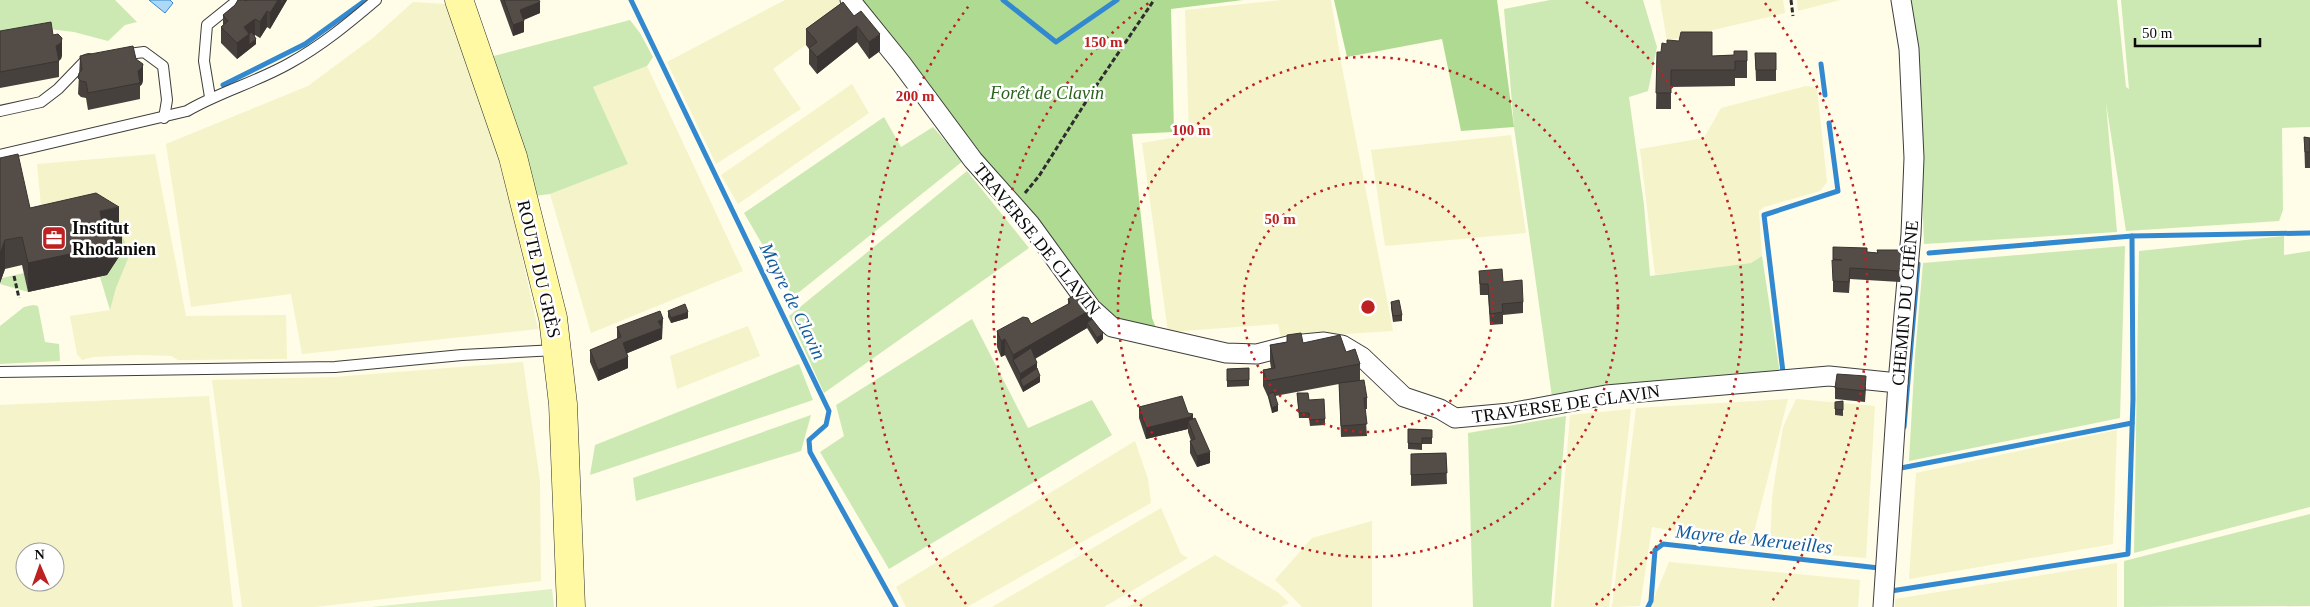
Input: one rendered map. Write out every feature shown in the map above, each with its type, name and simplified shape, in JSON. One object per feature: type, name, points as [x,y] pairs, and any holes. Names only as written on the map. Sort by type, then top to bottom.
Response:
[{"type":"street","name":"ROUTE DU GRÈS","points":[[459,0],[513,157],[553,318],[563,404],[571,607]]},
{"type":"street","name":"TRAVERSE DE CLAVIN","points":[[850,0],[973,160],[1030,224],[1091,308],[1112,328],[1226,353],[1257,354],[1292,345],[1324,342],[1342,345],[1362,356],[1404,397],[1440,409],[1455,418],[1510,413],[1606,395],[1819,377],[1898,382]]},
{"type":"street","name":"CHEMIN DU CHÊNE","points":[[1884,607],[1898,382],[1912,234],[1914,158],[1909,49],[1901,0]]},
{"type":"lane","points":[[210,97],[204,61],[208,25],[238,0]]},
{"type":"lane","points":[[0,155],[76,136],[164,118],[187,111],[210,97],[240,87],[291,63],[341,29],[376,0]]},
{"type":"lane","points":[[115,56],[144,52],[163,66],[167,100],[164,118]]},
{"type":"lane","points":[[0,111],[41,102],[58,89],[86,60],[95,59]]},
{"type":"lane","points":[[0,372],[335,367],[462,355],[557,350]]},
{"type":"path","points":[[1014,207],[1039,176],[1094,89],[1154,0]]},
{"type":"path","points":[[1791,0],[1793,16]]},
{"type":"path","points":[[14,276],[19,298]]},
{"type":"green space","points":[[0,0],[115,0],[137,22],[125,25],[108,41],[74,32],[49,29],[0,40]]},
{"type":"green space","points":[[785,0],[843,0],[852,11],[773,69],[801,109],[716,164],[667,62]]},
{"type":"green space","name":"Forêt de Clavin","points":[[860,0],[1243,0],[1171,9],[1174,132],[1132,134],[1152,318],[1158,333],[1117,321],[1096,298],[1013,202]]},
{"type":"green space","points":[[1282,0],[1331,0],[1341,62],[1393,331],[1281,338],[1278,324],[1168,332],[1142,143],[1189,135],[1185,10]]},
{"type":"green space","points":[[1334,0],[1497,0],[1514,127],[1461,131],[1442,39],[1347,57]]},
{"type":"green space","points":[[1550,0],[1643,0],[1657,47],[1648,91],[1629,97],[1644,205],[1650,276],[1751,263],[1762,256],[1780,374],[1552,397],[1514,127],[1504,9]]},
{"type":"green space","points":[[1660,0],[1783,0],[1785,13],[1667,41]]},
{"type":"green space","points":[[1797,0],[1840,0],[1798,11]]},
{"type":"green space","points":[[1909,0],[2117,0],[2126,87],[2129,89],[2121,0],[2310,0],[2310,127],[2282,128],[2283,210],[2279,221],[2126,231],[2106,103],[2117,232],[1924,244],[1916,41]]},
{"type":"green space","points":[[413,2],[445,4],[477,83],[507,190],[538,329],[302,354],[291,294],[191,307],[166,144],[308,86],[374,37]]},
{"type":"green space","points":[[630,20],[640,33],[653,57],[647,66],[593,87],[628,164],[550,194],[534,196],[490,57]]},
{"type":"green space","points":[[647,66],[743,271],[591,333],[550,194],[628,164],[593,87]]},
{"type":"green space","points":[[852,84],[869,113],[738,204],[721,175]]},
{"type":"green space","points":[[1806,86],[1817,88],[1827,182],[1820,191],[1764,207],[1759,211],[1762,256],[1751,263],[1655,275],[1640,149],[1704,138],[1721,108]]},
{"type":"green space","points":[[884,117],[901,147],[933,127],[963,161],[793,297],[744,213]]},
{"type":"green space","points":[[1511,135],[1526,233],[1385,246],[1371,150]]},
{"type":"green space","points":[[155,154],[186,316],[286,315],[287,359],[178,360],[171,356],[137,355],[93,357],[82,360],[77,354],[70,316],[110,310],[116,288],[130,254],[57,202],[41,205],[37,164]]},
{"type":"green space","points":[[967,171],[1029,248],[824,393],[789,316]]},
{"type":"green space","points":[[57,202],[120,231],[130,254],[116,288],[110,310],[100,277],[107,275],[51,206],[41,205]]},
{"type":"green space","points":[[2284,236],[2284,255],[2310,251],[2310,507],[2134,553],[2139,251]]},
{"type":"green space","points":[[2125,246],[2120,418],[1909,461],[1923,263]]},
{"type":"green space","points":[[24,273],[28,292],[0,284],[2,278]]},
{"type":"green space","points":[[38,306],[45,342],[59,344],[60,361],[0,364],[0,326],[24,307]]},
{"type":"green space","points":[[972,319],[1028,428],[1092,400],[1112,435],[889,569],[820,452],[844,436],[836,405]]},
{"type":"green space","points":[[748,326],[760,356],[677,389],[670,356]]},
{"type":"green space","points":[[523,362],[540,481],[541,581],[315,607],[242,607],[212,380],[335,377]]},
{"type":"green space","points":[[799,364],[813,400],[590,475],[595,445]]},
{"type":"green space","points":[[209,396],[233,607],[0,607],[0,405]]},
{"type":"green space","points":[[1788,399],[1751,544],[1652,527],[1640,606],[1612,607],[1636,408]]},
{"type":"green space","points":[[1796,399],[1875,406],[1866,558],[1770,550],[1772,498],[1783,427]]},
{"type":"green space","points":[[1631,409],[1609,607],[1554,607],[1570,415]]},
{"type":"green space","points":[[811,415],[801,451],[636,501],[633,478]]},
{"type":"green space","points":[[1566,416],[1551,607],[1473,607],[1468,433]]},
{"type":"green space","points":[[2117,430],[2113,544],[1909,579],[1916,473]]},
{"type":"green space","points":[[1135,441],[1148,479],[1151,503],[967,607],[906,607],[896,587]]},
{"type":"green space","points":[[1161,508],[1181,554],[1188,558],[1104,607],[992,607]]},
{"type":"green space","points":[[2310,514],[2310,606],[2124,607],[2124,561]]},
{"type":"green space","points":[[1372,521],[1372,607],[1302,607],[1275,580],[1312,538]]},
{"type":"green space","points":[[1215,555],[1279,593],[1289,603],[1281,607],[1128,607]]},
{"type":"green space","points":[[1669,562],[1860,580],[1858,607],[1650,607]]},
{"type":"green space","points":[[2117,563],[2117,607],[1895,607],[1895,599]]},
{"type":"green space","points":[[552,589],[554,607],[371,607]]},
{"type":"water","points":[[149,0],[170,0],[173,3],[165,13]]},
{"type":"building","points":[[238,0],[278,0],[270,13],[267,11],[260,22],[255,19],[244,27],[249,34],[237,43],[221,27],[228,21],[223,15]]},
{"type":"building","points":[[504,0],[539,0],[540,2],[520,10],[524,21],[513,25]]},
{"type":"building","points":[[843,2],[854,16],[861,11],[880,34],[869,42],[857,26],[817,57],[809,48],[817,42],[806,29]]},
{"type":"building","points":[[51,22],[53,35],[58,34],[62,38],[61,43],[56,46],[59,61],[0,72],[0,31]]},
{"type":"building","points":[[252,32],[256,39],[249,45],[249,34]]},
{"type":"building","points":[[1681,32],[1712,32],[1712,56],[1734,55],[1734,51],[1747,51],[1747,61],[1735,61],[1735,70],[1671,70],[1671,93],[1656,93],[1657,52],[1661,52],[1662,43],[1667,44],[1667,40],[1679,41]]},
{"type":"building","points":[[133,46],[136,59],[143,64],[142,68],[138,71],[140,83],[88,93],[86,82],[78,78],[82,70],[80,56]]},
{"type":"building","points":[[1755,53],[1776,53],[1776,70],[1756,70]]},
{"type":"building","points":[[2304,137],[2310,138],[2310,152],[2305,152]]},
{"type":"building","points":[[18,154],[30,208],[96,193],[119,207],[100,211],[103,227],[122,223],[107,246],[28,263],[22,237],[5,240],[0,254],[0,158]]},
{"type":"building","points":[[1833,247],[1867,248],[1867,252],[1878,253],[1877,250],[1902,250],[1900,271],[1850,268],[1849,282],[1833,281],[1832,260],[1842,260],[1833,259]]},
{"type":"building","points":[[1502,269],[1503,282],[1522,280],[1523,302],[1502,304],[1503,312],[1490,314],[1488,284],[1480,284],[1479,271]]},
{"type":"building","points":[[1080,292],[1092,309],[1013,355],[1005,339],[1001,341],[997,331],[1023,317],[1028,318],[1031,324],[1070,303],[1068,299]]},
{"type":"building","points":[[1399,300],[1402,315],[1393,316],[1391,302]]},
{"type":"building","points":[[685,304],[688,312],[671,318],[668,311]]},
{"type":"building","points":[[660,311],[663,319],[658,321],[662,328],[623,343],[628,357],[598,370],[590,350],[621,337],[617,327]]},
{"type":"building","points":[[1092,319],[1103,333],[1097,338],[1087,323]]},
{"type":"building","points":[[1301,333],[1303,343],[1340,335],[1346,352],[1355,349],[1360,364],[1267,381],[1263,370],[1275,368],[1270,345],[1287,342],[1287,335]]},
{"type":"building","points":[[1031,348],[1037,363],[1020,374],[1013,360]]},
{"type":"building","points":[[1037,368],[1040,376],[1023,387],[1020,380]]},
{"type":"building","points":[[1249,368],[1249,380],[1227,381],[1227,369]]},
{"type":"building","points":[[1837,374],[1866,376],[1865,391],[1835,388]]},
{"type":"building","points":[[1364,380],[1367,398],[1364,398],[1367,424],[1341,426],[1339,383]]},
{"type":"building","points":[[1274,392],[1278,405],[1272,408],[1268,394]]},
{"type":"building","points":[[1297,393],[1308,393],[1309,400],[1324,399],[1325,419],[1310,420],[1309,413],[1299,413]]},
{"type":"building","points":[[1182,396],[1188,413],[1193,414],[1190,417],[1146,428],[1139,407]]},
{"type":"building","points":[[1843,401],[1843,410],[1835,409],[1835,402]]},
{"type":"building","points":[[1195,418],[1210,452],[1197,456],[1190,441],[1195,439],[1188,421]]},
{"type":"building","points":[[1408,429],[1432,430],[1432,438],[1422,438],[1422,444],[1408,443]]},
{"type":"building","points":[[1446,453],[1447,473],[1411,475],[1411,454]]},
{"type":"waterway","points":[[223,85],[305,44],[366,0]]},
{"type":"waterway","name":"Mayre de Clavin","points":[[631,0],[829,411],[826,425],[809,440],[810,452],[896,607]]},
{"type":"waterway","points":[[1003,0],[1056,42],[1117,0]]},
{"type":"waterway","points":[[1821,64],[1825,95]]},
{"type":"waterway","points":[[1783,372],[1764,215],[1838,191],[1829,123]]},
{"type":"waterway","points":[[1929,253],[2132,236],[2310,233]]},
{"type":"waterway","points":[[1891,591],[2128,554],[2133,399],[2132,236]]},
{"type":"waterway","points":[[1904,427],[1918,264]]},
{"type":"waterway","points":[[1901,468],[2132,423]]},
{"type":"waterway","name":"Mayre de Merueilles","points":[[1648,607],[1651,601],[1655,550],[1663,544],[1879,568]]},
{"type":"place","name":"Institut Rhodanien","points":[[54,238]]}]
